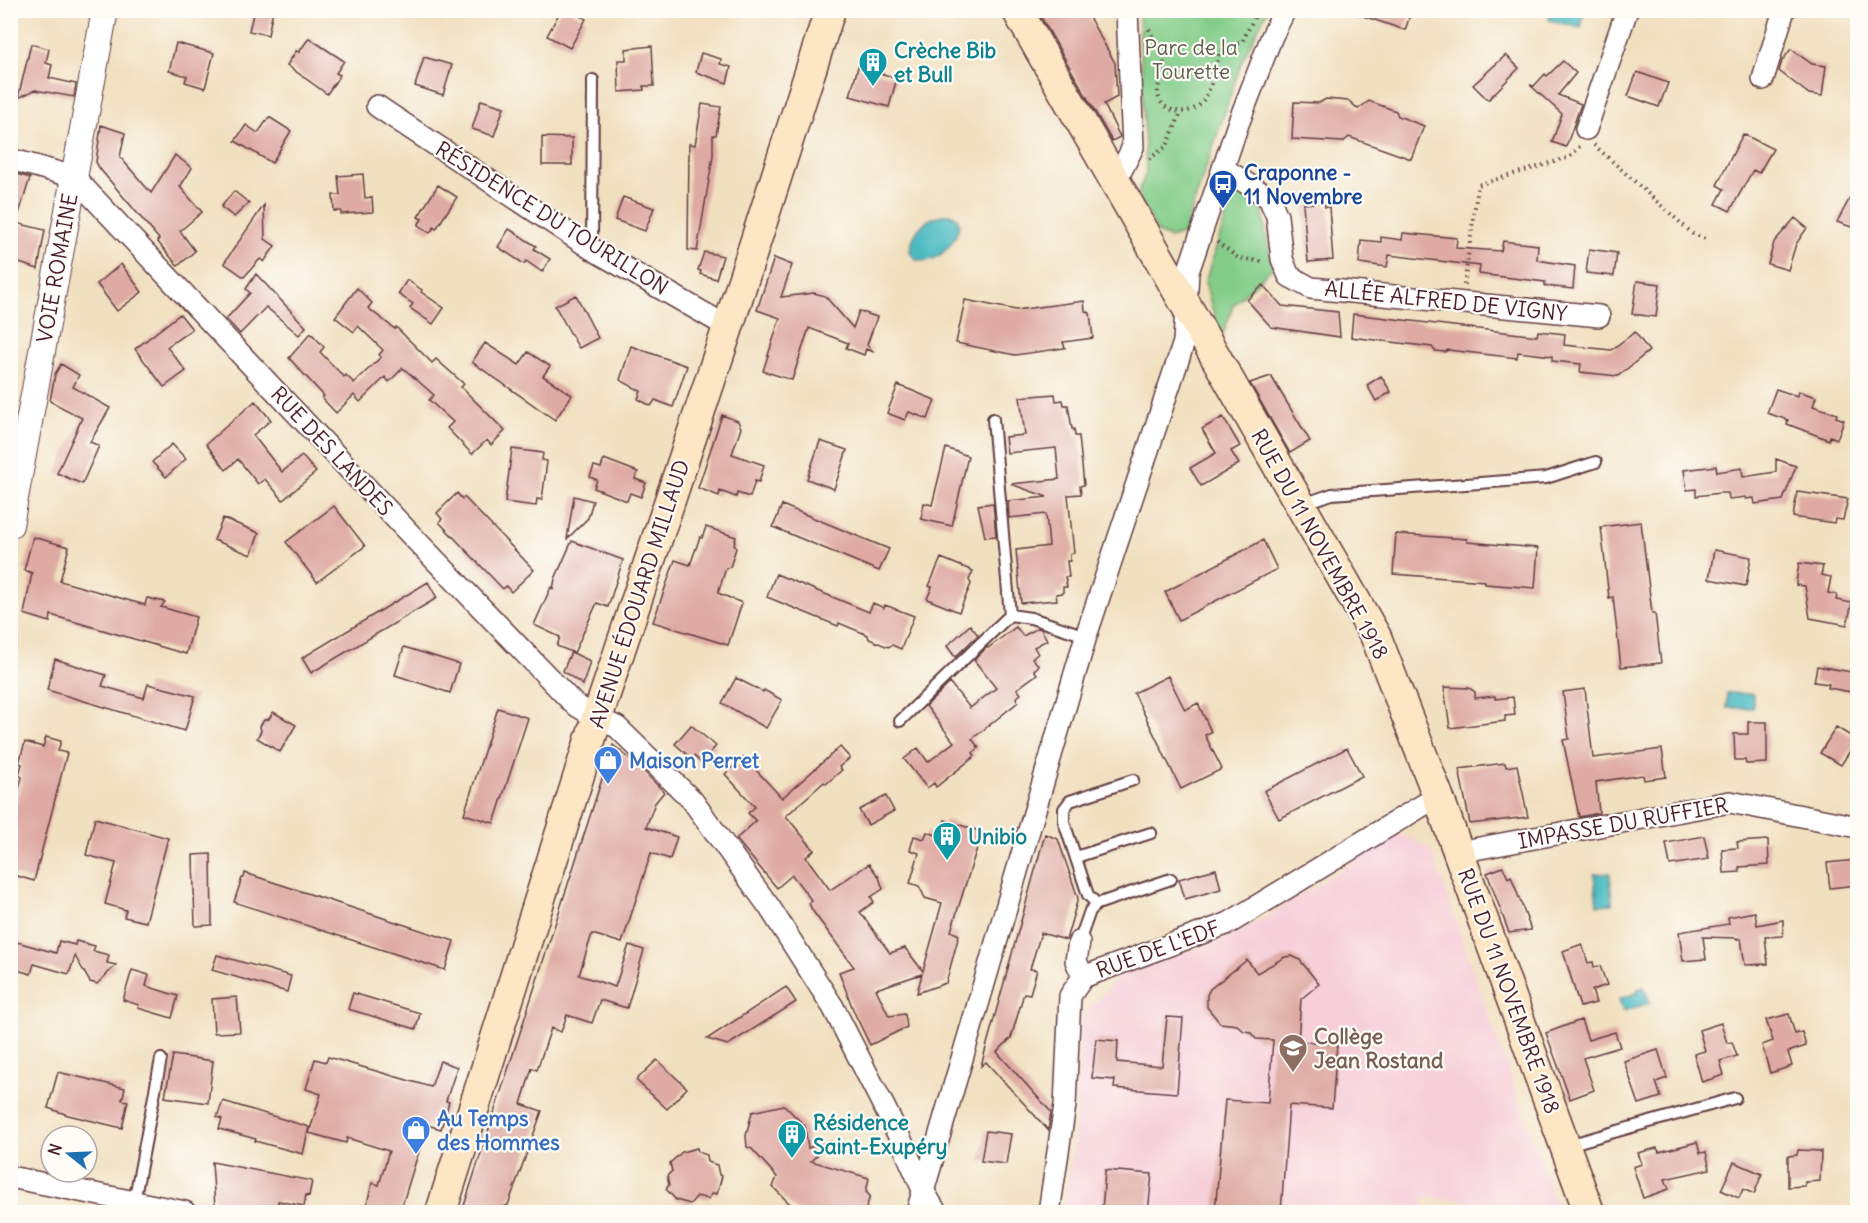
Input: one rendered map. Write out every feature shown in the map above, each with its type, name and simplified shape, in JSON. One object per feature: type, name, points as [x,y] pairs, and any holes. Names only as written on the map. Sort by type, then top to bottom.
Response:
[{"type":"main road","name":"AVENUE ÉDOUARD MILLAUD","points":[[441,1212],[597,718],[728,327],[830,10]]},
{"type":"main road","name":"RUE DU 11 NOVEMBRE 1918","points":[[1017,10],[1122,169],[1185,304],[1376,637],[1438,796],[1589,1212]]},
{"type":"street","name":"VOIE ROMAINE","points":[[10,525],[105,10]]},
{"type":"street","points":[[1122,169],[1133,147],[1127,10]]},
{"type":"street","points":[[917,1212],[1086,636],[1185,342],[1188,272],[1223,168],[1272,36],[1285,10]]},
{"type":"street","points":[[1587,133],[1628,10]]},
{"type":"street","points":[[1763,78],[1785,10]]},
{"type":"street","name":"RÉSIDENCE DU TOURILLON","points":[[377,106],[592,249],[728,327]]},
{"type":"street","points":[[10,159],[74,177]]},
{"type":"street","points":[[1223,168],[1269,198],[1277,216],[1282,260]]},
{"type":"street","name":"RUE DES LANDES","points":[[74,177],[574,704],[617,727],[692,800],[770,908],[833,1006],[936,1212]]},
{"type":"street","name":"ALLÉE ALFRED DE VIGNY","points":[[1282,260],[1289,276],[1311,288],[1599,316]]},
{"type":"street","name":"RUE DE L'EDF","points":[[1049,1212],[1065,1105],[1070,996],[1083,977],[1229,923],[1438,796]]},
{"type":"street","name":"IMPASSE DU RUFFIER","points":[[1458,852],[1730,802],[1857,827]]},
{"type":"street","points":[[1079,942],[1076,961],[1083,977]]},
{"type":"street","points":[[10,1177],[185,1212]]},
{"type":"lane","points":[[592,249],[593,80]]},
{"type":"lane","points":[[993,419],[1010,615]]},
{"type":"lane","points":[[1300,505],[1332,494],[1546,478],[1596,462]]},
{"type":"lane","points":[[1010,615],[1031,618],[1086,636]]},
{"type":"lane","points":[[900,721],[1010,615]]},
{"type":"lane","points":[[1096,904],[1088,895],[1064,822],[1064,808],[1070,801],[1133,780]]},
{"type":"lane","points":[[1076,857],[1151,833]]},
{"type":"lane","points":[[1079,942],[1090,911],[1096,904],[1171,879]]},
{"type":"lane","points":[[134,1202],[161,1059]]},
{"type":"lane","points":[[1565,1146],[1735,1098]]},
{"type":"path","points":[[1147,22],[1150,32],[1161,47],[1165,69],[1158,89],[1161,102],[1170,110],[1190,112],[1198,107],[1209,91],[1220,52],[1242,42],[1258,10]]},
{"type":"path","points":[[1122,169],[1143,163],[1167,146],[1181,112]]},
{"type":"path","points":[[1587,133],[1589,141],[1693,234],[1708,240]]},
{"type":"path","points":[[1462,302],[1478,185],[1570,157],[1587,133]]},
{"type":"path","points":[[1199,237],[1217,242],[1238,258],[1257,262],[1282,260]]},
{"type":"shaded area","name":"Collège Jean Rostand","points":[[1398,833],[1430,848],[1558,1212],[1425,1197],[1423,1212],[1063,1212],[1076,1124],[1080,1021],[1118,976],[1222,939],[1266,917]]},
{"type":"green space","name":"Parc de la Tourette","points":[[1139,11],[1267,11],[1242,61],[1184,233],[1170,238],[1159,234],[1140,200],[1139,189],[1146,173]]},
{"type":"green space","points":[[1241,191],[1262,203],[1273,267],[1233,305],[1221,341],[1205,282],[1234,192]]},
{"type":"water","points":[[1551,11],[1584,11],[1581,28],[1549,20]]},
{"type":"water","points":[[950,214],[957,218],[959,223],[955,238],[950,245],[944,252],[930,260],[915,259],[910,252],[917,231],[934,217]]},
{"type":"water","points":[[1727,693],[1753,694],[1753,708],[1727,708]]},
{"type":"water","points":[[1610,873],[1612,904],[1597,905],[1594,874]]},
{"type":"water","points":[[1644,987],[1650,1003],[1623,1011],[1619,999],[1637,993],[1638,989]]},
{"type":"building","points":[[254,10],[273,10],[268,35],[249,31]]},
{"type":"building","points":[[561,10],[569,10],[586,19],[570,48],[547,36]]},
{"type":"building","points":[[1037,10],[1085,10],[1115,63],[1117,97],[1104,104],[1120,137],[1112,141]]},
{"type":"building","points":[[1355,10],[1412,10],[1405,30],[1354,13]]},
{"type":"building","points":[[309,38],[344,61],[336,73],[340,75],[327,94],[287,65],[296,51],[299,52]]},
{"type":"building","points":[[176,43],[214,53],[205,88],[185,82],[187,76],[169,71]]},
{"type":"building","points":[[31,44],[49,49],[46,63],[52,65],[49,78],[76,84],[74,97],[35,90],[18,98]]},
{"type":"building","points":[[652,46],[654,86],[643,86],[644,90],[619,92],[618,60],[626,60],[626,49]]},
{"type":"building","points":[[1791,49],[1812,64],[1826,66],[1822,96],[1809,94],[1779,71],[1782,61]]},
{"type":"building","points":[[701,53],[721,59],[720,64],[731,67],[727,83],[696,72]]},
{"type":"building","points":[[1506,55],[1519,68],[1488,100],[1473,85]]},
{"type":"building","points":[[424,57],[452,65],[443,95],[415,86]]},
{"type":"building","points":[[1563,61],[1576,73],[1558,95],[1581,104],[1566,147],[1552,142],[1562,114],[1530,85],[1534,86],[1545,74],[1547,76]]},
{"type":"building","name":"Crèche Bib et Bull","points":[[858,67],[897,78],[889,107],[850,96]]},
{"type":"building","points":[[1637,72],[1668,83],[1659,107],[1628,96]]},
{"type":"building","points":[[1326,99],[1349,101],[1358,109],[1369,101],[1396,111],[1398,116],[1424,126],[1411,159],[1349,137],[1343,142],[1292,139],[1294,102],[1319,103]]},
{"type":"building","points":[[481,100],[504,107],[494,136],[472,129]]},
{"type":"building","points":[[702,104],[721,107],[716,135],[713,135],[713,156],[697,251],[688,250],[689,144],[695,145]]},
{"type":"building","points":[[269,117],[291,131],[272,163],[235,141],[246,125],[258,133]]},
{"type":"building","points":[[101,125],[125,133],[120,157],[151,193],[175,155],[192,168],[180,187],[202,212],[180,231],[195,251],[178,266],[96,162]]},
{"type":"building","points":[[1743,134],[1773,149],[1759,173],[1753,170],[1730,211],[1716,204],[1724,189],[1717,185]]},
{"type":"building","points":[[542,137],[572,138],[572,165],[542,165]]},
{"type":"building","points":[[10,172],[30,178],[16,223],[45,230],[38,269],[10,260]]},
{"type":"building","points":[[363,174],[365,198],[372,197],[373,212],[341,214],[341,211],[334,211],[333,195],[340,195],[338,176]]},
{"type":"building","points":[[438,185],[457,197],[436,229],[434,227],[430,233],[418,225],[422,219],[418,217]]},
{"type":"building","points":[[1857,185],[1857,229],[1837,222]]},
{"type":"building","points":[[234,191],[249,203],[234,217],[221,207]]},
{"type":"building","points":[[623,197],[654,208],[645,231],[615,220]]},
{"type":"building","points":[[1324,202],[1325,207],[1329,207],[1333,260],[1308,262],[1303,204]]},
{"type":"building","points":[[264,205],[265,239],[275,246],[264,262],[260,259],[244,277],[224,263]]},
{"type":"building","points":[[1795,218],[1807,228],[1796,244],[1788,270],[1768,264],[1774,242]]},
{"type":"building","points":[[509,229],[536,246],[534,249],[550,259],[542,272],[526,261],[524,264],[498,247]]},
{"type":"building","points":[[1403,233],[1457,238],[1456,248],[1501,251],[1503,241],[1538,245],[1537,260],[1575,266],[1573,289],[1545,286],[1545,282],[1479,274],[1480,266],[1389,255],[1387,267],[1359,263],[1361,240],[1381,242],[1381,237],[1402,240]]},
{"type":"building","points":[[1589,249],[1617,253],[1614,276],[1586,273]]},
{"type":"building","points":[[704,252],[723,256],[716,279],[700,274],[701,271],[698,270]]},
{"type":"building","points":[[774,258],[792,265],[781,297],[814,293],[825,296],[853,328],[859,311],[877,317],[867,345],[874,352],[866,349],[864,355],[846,348],[848,343],[809,328],[792,380],[763,371],[780,318],[757,310]]},
{"type":"building","points":[[121,264],[142,292],[117,311],[97,284]]},
{"type":"building","points":[[256,274],[306,327],[299,335],[266,307],[240,334],[226,319],[250,293],[246,289]]},
{"type":"building","points":[[407,280],[444,308],[433,324],[410,308],[413,304],[398,294]]},
{"type":"building","points":[[1637,281],[1660,284],[1656,317],[1632,314]]},
{"type":"building","points":[[1263,285],[1282,306],[1338,312],[1340,337],[1271,327],[1247,300]]},
{"type":"building","points":[[357,288],[372,303],[368,308],[395,329],[396,327],[432,363],[436,359],[464,384],[461,387],[505,431],[491,445],[487,440],[472,454],[447,428],[453,422],[429,400],[434,395],[403,368],[389,382],[385,377],[360,402],[354,395],[336,413],[322,398],[324,396],[289,358],[311,333],[324,347],[320,352],[344,377],[346,375],[354,383],[381,357],[379,355],[383,350],[358,326],[354,332],[335,317]]},
{"type":"building","points":[[576,295],[598,338],[579,348],[555,306]]},
{"type":"building","points":[[965,300],[1016,310],[1084,301],[1085,311],[1090,313],[1093,338],[1063,342],[1065,348],[1015,355],[956,343]]},
{"type":"building","points":[[180,314],[192,329],[167,347],[186,371],[164,387],[135,349]]},
{"type":"building","points":[[1353,314],[1537,336],[1538,331],[1565,334],[1564,345],[1611,350],[1635,332],[1649,351],[1618,376],[1580,372],[1581,364],[1552,361],[1552,356],[1518,352],[1517,358],[1448,350],[1445,352],[1435,351],[1432,347],[1351,337]]},
{"type":"building","points":[[485,343],[519,365],[528,352],[550,366],[543,376],[572,395],[555,420],[472,362]]},
{"type":"building","points":[[631,346],[687,366],[673,407],[655,400],[651,406],[638,399],[641,391],[620,380]]},
{"type":"building","points":[[61,364],[79,375],[73,387],[110,408],[90,442],[99,446],[82,484],[57,473],[82,418],[50,401],[55,374]]},
{"type":"building","points":[[1271,376],[1310,441],[1290,453],[1250,383]]},
{"type":"building","points":[[1381,376],[1391,392],[1376,401],[1367,385]]},
{"type":"building","points":[[898,385],[935,400],[928,419],[909,412],[905,420],[887,413]]},
{"type":"building","points":[[1776,389],[1797,396],[1798,391],[1816,397],[1813,406],[1837,414],[1836,417],[1844,420],[1837,439],[1830,436],[1829,440],[1787,424],[1788,420],[1767,413]]},
{"type":"building","points":[[1055,394],[1056,401],[1063,400],[1064,405],[1068,405],[1072,429],[1074,429],[1075,436],[1079,436],[1084,485],[1080,486],[1081,494],[1068,495],[1074,553],[1070,554],[1070,561],[1067,561],[1069,577],[1065,577],[1067,587],[1063,587],[1063,593],[1056,594],[1057,600],[1021,603],[1016,550],[1049,546],[1046,514],[1009,518],[1008,501],[1047,497],[1011,484],[1059,479],[1056,448],[1007,453],[1005,437],[1025,435],[1020,397]]},
{"type":"building","points":[[255,401],[271,420],[253,435],[282,472],[302,456],[316,472],[283,500],[265,479],[258,484],[238,459],[226,470],[206,444]]},
{"type":"building","points":[[722,415],[738,421],[741,428],[732,454],[764,465],[759,482],[755,481],[750,497],[737,493],[736,497],[720,491],[719,496],[698,488]]},
{"type":"building","points":[[1223,417],[1240,446],[1231,451],[1239,464],[1201,486],[1190,468],[1216,453],[1202,429]]},
{"type":"building","points":[[820,441],[847,450],[834,489],[807,479]]},
{"type":"building","points":[[172,444],[186,459],[166,477],[152,462]]},
{"type":"building","points":[[946,448],[968,456],[952,526],[921,519],[924,503],[932,505]]},
{"type":"building","points":[[512,449],[543,453],[542,460],[547,461],[542,500],[537,499],[536,506],[505,502]]},
{"type":"building","points":[[604,459],[638,472],[635,479],[646,483],[641,497],[630,493],[627,501],[594,488],[597,480],[590,477],[594,466],[601,468]]},
{"type":"building","points":[[1776,459],[1796,466],[1783,500],[1755,504],[1754,498],[1729,499],[1728,493],[1696,496],[1696,489],[1687,490],[1684,470],[1716,466],[1717,472],[1742,468],[1743,477],[1776,472]]},
{"type":"building","points":[[1797,492],[1848,499],[1843,520],[1835,519],[1834,523],[1793,517]]},
{"type":"building","points":[[457,493],[462,499],[464,497],[534,570],[511,592],[506,586],[503,589],[439,522],[442,519],[437,513]]},
{"type":"building","points":[[574,496],[593,501],[588,518],[567,539]]},
{"type":"building","points":[[993,503],[996,536],[985,537],[978,505]]},
{"type":"building","points":[[782,505],[889,549],[879,571],[773,527]]},
{"type":"building","points":[[334,506],[365,546],[317,582],[286,542]]},
{"type":"building","points":[[223,518],[259,533],[251,555],[214,540]]},
{"type":"building","points":[[1641,522],[1652,613],[1655,613],[1661,663],[1621,667],[1613,597],[1609,598],[1601,527]]},
{"type":"building","points":[[706,527],[736,537],[734,544],[736,548],[730,567],[726,568],[718,593],[742,603],[728,645],[653,622],[675,560],[690,565]]},
{"type":"building","points":[[1396,534],[1467,539],[1467,542],[1538,548],[1535,588],[1485,584],[1485,581],[1393,574]]},
{"type":"building","points":[[33,537],[69,547],[60,581],[145,605],[147,598],[165,602],[161,607],[196,617],[186,654],[51,615],[50,622],[24,614],[32,573],[24,570]]},
{"type":"building","points":[[1263,540],[1277,569],[1179,620],[1165,592]]},
{"type":"building","points":[[572,541],[623,560],[608,607],[597,603],[574,653],[557,646],[560,637],[534,625],[551,587],[553,589],[555,579]]},
{"type":"building","points":[[1714,550],[1751,557],[1746,586],[1709,579]]},
{"type":"building","points":[[941,558],[973,571],[969,580],[971,584],[959,612],[927,599],[932,587],[929,586]]},
{"type":"building","points":[[1799,563],[1823,566],[1821,575],[1831,577],[1828,593],[1837,595],[1836,600],[1852,603],[1847,625],[1810,618],[1805,586],[1796,585]]},
{"type":"building","points":[[776,574],[869,612],[873,603],[914,616],[901,649],[892,645],[888,647],[869,639],[868,635],[839,623],[838,626],[767,597]]},
{"type":"building","points":[[428,582],[437,598],[311,673],[302,658]]},
{"type":"building","points":[[970,625],[978,635],[955,657],[947,646]]},
{"type":"building","points":[[1016,627],[1023,636],[1038,628],[1041,629],[1047,640],[1034,647],[1038,654],[1032,658],[1039,666],[1034,670],[1037,674],[1017,689],[1021,694],[1016,698],[1018,702],[972,739],[979,748],[973,753],[975,756],[936,787],[934,783],[927,788],[904,759],[918,748],[928,762],[954,742],[926,706],[950,683],[970,708],[996,688],[974,660],[987,647]]},
{"type":"building","points":[[404,647],[459,664],[450,693],[395,675]]},
{"type":"building","points":[[571,652],[590,661],[583,685],[563,671]]},
{"type":"building","points":[[55,659],[106,675],[102,686],[144,698],[148,684],[195,696],[185,731],[47,690]]},
{"type":"building","points":[[1817,666],[1857,673],[1857,693],[1828,688],[1829,684],[1814,682]]},
{"type":"building","points":[[1168,676],[1185,710],[1198,703],[1211,732],[1205,735],[1222,769],[1181,789],[1134,693]]},
{"type":"building","points":[[736,678],[782,700],[766,728],[722,703]]},
{"type":"building","points":[[1444,687],[1469,688],[1475,692],[1475,698],[1513,697],[1515,715],[1505,716],[1505,721],[1450,728]]},
{"type":"building","points":[[1585,689],[1593,758],[1662,749],[1666,777],[1644,780],[1643,775],[1596,782],[1599,813],[1579,817],[1563,740],[1569,739],[1563,692]]},
{"type":"building","points":[[498,708],[528,718],[494,823],[464,814]]},
{"type":"building","points":[[273,712],[296,725],[280,752],[257,738],[261,731],[260,726],[264,720],[269,719]]},
{"type":"building","points":[[1748,722],[1767,722],[1767,763],[1746,764],[1745,760],[1735,760],[1734,734],[1748,734]]},
{"type":"building","points":[[691,725],[716,746],[701,763],[694,756],[691,758],[675,744]]},
{"type":"building","points":[[1836,727],[1857,740],[1841,765],[1820,753]]},
{"type":"building","points":[[46,737],[61,741],[58,751],[67,753],[34,881],[10,874],[10,813],[13,814],[22,777],[19,775],[22,764],[19,763],[25,742],[43,747]]},
{"type":"building","points":[[613,745],[640,767],[664,792],[655,803],[646,827],[677,837],[670,859],[651,853],[622,943],[592,934],[579,975],[615,987],[629,945],[644,950],[627,1008],[600,1000],[592,1023],[567,1015],[561,1032],[551,1028],[537,1070],[532,1068],[521,1104],[542,1111],[508,1205],[502,1208],[503,1212],[462,1212]]},
{"type":"building","points":[[840,747],[850,758],[839,767],[842,770],[826,784],[824,782],[786,816],[814,850],[806,857],[830,890],[869,864],[879,877],[883,889],[871,897],[874,902],[860,912],[890,953],[905,948],[923,971],[942,903],[925,898],[919,886],[910,883],[919,853],[910,850],[914,836],[924,839],[927,832],[940,836],[945,820],[982,832],[951,931],[959,935],[946,983],[917,993],[922,974],[876,989],[889,1016],[905,1014],[907,1027],[870,1045],[854,1012],[839,972],[854,967],[812,910],[809,903],[812,901],[792,875],[777,888],[736,839],[756,821],[748,813],[755,807],[725,774],[744,757],[782,798]]},
{"type":"building","points":[[1347,748],[1362,776],[1279,819],[1264,791]]},
{"type":"building","points":[[1505,763],[1506,767],[1517,765],[1528,817],[1470,824],[1459,769]]},
{"type":"building","points":[[886,796],[894,811],[868,825],[859,810]]},
{"type":"building","points":[[95,818],[168,838],[146,922],[124,917],[126,910],[105,904],[116,863],[86,855]]},
{"type":"building","points":[[1045,834],[1058,839],[1078,898],[1066,940],[1041,933],[1030,969],[1037,970],[1030,994],[1024,993],[1011,1038],[997,1052],[1051,1112],[1048,1130],[986,1062],[981,1066]]},
{"type":"building","points":[[1704,836],[1709,859],[1670,865],[1666,843]]},
{"type":"building","points":[[1768,840],[1769,865],[1739,867],[1740,872],[1724,873],[1722,849],[1738,848],[1737,842]]},
{"type":"building","points":[[211,854],[212,925],[195,926],[193,855]]},
{"type":"building","points":[[1857,860],[1857,885],[1830,888],[1827,863]]},
{"type":"building","points":[[1503,867],[1508,878],[1511,876],[1531,930],[1509,933],[1487,873]]},
{"type":"building","points":[[1216,869],[1221,889],[1185,899],[1179,879]]},
{"type":"building","points":[[245,873],[454,941],[445,970],[234,902]]},
{"type":"building","points":[[1755,912],[1757,925],[1783,920],[1783,936],[1765,937],[1768,964],[1745,965],[1741,939],[1737,938],[1703,937],[1706,959],[1683,961],[1679,932],[1729,924],[1728,917]]},
{"type":"building","points":[[10,940],[56,953],[59,941],[75,945],[76,941],[95,946],[93,951],[109,955],[107,963],[116,965],[97,984],[90,982],[75,956],[69,974],[34,964],[31,974],[10,968]]},
{"type":"building","points":[[1582,944],[1588,963],[1593,962],[1594,967],[1600,966],[1607,985],[1592,990],[1596,1003],[1580,1007],[1563,951]]},
{"type":"building","points":[[217,955],[291,976],[287,992],[212,970]]},
{"type":"building","name":"Collège Jean Rostand","points":[[1292,956],[1300,960],[1319,984],[1301,999],[1298,1041],[1337,1044],[1332,1108],[1289,1105],[1281,1212],[1215,1212],[1225,1100],[1268,1103],[1273,1040],[1256,1039],[1250,1032],[1244,1031],[1237,1025],[1220,1023],[1207,1007],[1207,995],[1210,989],[1247,960],[1257,973],[1285,957]]},
{"type":"building","points":[[132,970],[149,975],[146,986],[178,996],[172,1018],[138,1008],[139,1005],[123,1000]]},
{"type":"building","points":[[786,987],[796,1002],[728,1045],[707,1039]]},
{"type":"building","points":[[353,993],[420,1013],[416,1029],[348,1009]]},
{"type":"building","points":[[237,997],[240,1032],[214,1033],[212,999]]},
{"type":"building","points":[[1789,1014],[1795,1034],[1802,1032],[1806,1046],[1788,1052],[1792,1066],[1770,1073],[1762,1045],[1773,1041],[1766,1020]]},
{"type":"building","points":[[1167,1017],[1183,1018],[1177,1093],[1114,1088],[1115,1080],[1092,1078],[1096,1039],[1118,1041],[1117,1062],[1162,1066]]},
{"type":"building","points":[[1581,1020],[1588,1040],[1615,1032],[1620,1047],[1583,1058],[1594,1090],[1570,1099],[1546,1033]]},
{"type":"building","points":[[1721,1023],[1727,1043],[1732,1042],[1737,1056],[1720,1061],[1724,1075],[1702,1082],[1694,1054],[1705,1051],[1699,1030]]},
{"type":"building","points":[[1658,1050],[1667,1078],[1656,1082],[1661,1097],[1639,1104],[1624,1061]]},
{"type":"building","points":[[173,1055],[213,1061],[208,1103],[165,1097]]},
{"type":"building","points":[[328,1057],[431,1087],[440,1061],[457,1067],[446,1101],[449,1102],[441,1129],[427,1125],[400,1212],[365,1212],[372,1183],[379,1185],[389,1151],[347,1138],[346,1143],[309,1133],[321,1094],[306,1089],[315,1059],[326,1062]]},
{"type":"building","points":[[657,1060],[687,1088],[667,1109],[636,1080]]},
{"type":"building","points":[[58,1072],[125,1088],[122,1100],[128,1101],[122,1128],[48,1108]]},
{"type":"building","points":[[223,1101],[309,1127],[303,1154],[219,1129],[222,1119],[217,1117]]},
{"type":"building","name":"Résidence Saint-Exupéry","points":[[784,1105],[805,1126],[808,1148],[832,1141],[811,1161],[869,1178],[866,1192],[870,1196],[865,1212],[798,1212],[773,1187],[777,1177],[752,1149],[747,1147],[746,1136],[752,1112]]},
{"type":"building","points":[[986,1131],[1011,1134],[1006,1164],[981,1161]]},
{"type":"building","points":[[1697,1142],[1700,1153],[1706,1152],[1710,1169],[1665,1179],[1669,1189],[1643,1198],[1633,1167],[1642,1164],[1638,1153],[1657,1148],[1659,1152]]},
{"type":"building","points":[[697,1148],[698,1152],[707,1155],[708,1162],[717,1165],[719,1175],[722,1176],[717,1194],[713,1193],[708,1199],[697,1196],[690,1204],[676,1200],[666,1189],[669,1185],[667,1176],[672,1171],[670,1163],[682,1152]]},
{"type":"building","points":[[1798,1150],[1821,1151],[1820,1181],[1805,1182],[1805,1186],[1788,1187],[1788,1156],[1797,1155]]},
{"type":"building","points":[[212,1162],[312,1181],[309,1196],[306,1195],[304,1206],[278,1201],[276,1212],[248,1208],[247,1212],[244,1212],[215,1207]]},
{"type":"building","points":[[1734,1162],[1762,1174],[1754,1194],[1743,1189],[1739,1198],[1721,1190]]},
{"type":"building","points":[[1105,1170],[1152,1174],[1148,1212],[1102,1212]]},
{"type":"place","name":"Crèche Bib et Bull","points":[[873,88]]},
{"type":"place","name":"Craponne - 11 Novembre","points":[[1223,210]]},
{"type":"place","name":"Maison Perret","points":[[608,786]]},
{"type":"place","name":"Unibio","points":[[947,862]]},
{"type":"place","name":"Collège Jean Rostand","points":[[1293,1074]]},
{"type":"place","name":"Au Temps des Hommes","points":[[416,1156]]},
{"type":"place","name":"Résidence Saint-Exupéry","points":[[792,1160]]}]
